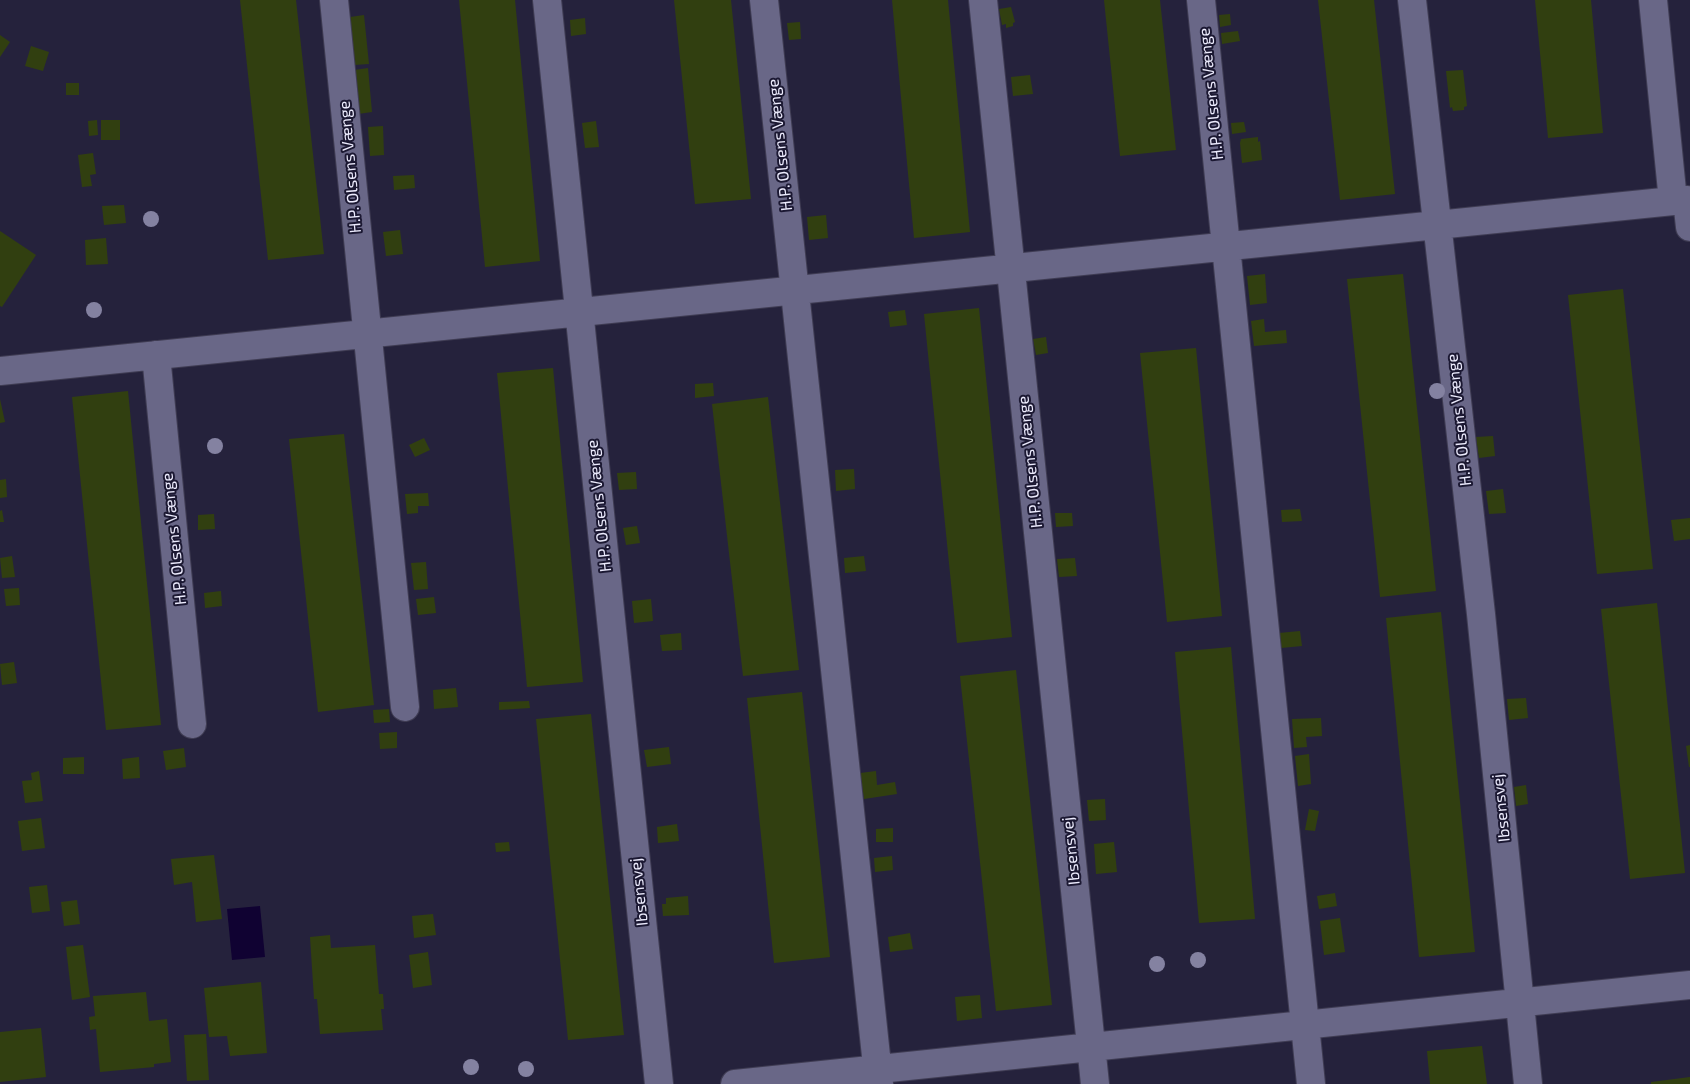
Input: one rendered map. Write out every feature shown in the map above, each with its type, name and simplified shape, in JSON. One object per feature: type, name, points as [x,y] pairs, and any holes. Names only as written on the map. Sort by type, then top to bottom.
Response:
[{"type":"street","name":"H.P. Olsens Vænge","points":[[334,0],[366,334],[405,707]]},
{"type":"street","name":"H.P. Olsens Vænge","points":[[547,0],[619,700]]},
{"type":"street","name":"H.P. Olsens Vænge","points":[[764,0],[878,1077]]},
{"type":"street","name":"H.P. Olsens Vænge","points":[[982,0],[1050,655]]},
{"type":"street","name":"H.P. Olsens Vænge","points":[[1201,0],[1305,1025]]},
{"type":"street","name":"H.P. Olsens Vænge","points":[[1412,0],[1482,614]]},
{"type":"street","points":[[1653,0],[1674,202]]},
{"type":"street","points":[[0,371],[1687,200],[1690,227]]},
{"type":"street","name":"H.P. Olsens Vænge","points":[[156,355],[192,724]]},
{"type":"street","name":"Ibsensvej","points":[[1482,614],[1528,1084]]},
{"type":"street","name":"Ibsensvej","points":[[1050,655],[1095,1084]]},
{"type":"street","name":"Ibsensvej","points":[[619,700],[659,1084]]},
{"type":"street","points":[[735,1084],[878,1077],[1091,1047],[1690,985]]},
{"type":"street","points":[[1305,1025],[1311,1084]]},
{"type":"shaded area","points":[[260,906],[265,957],[232,960],[227,909]]},
{"type":"building","points":[[240,0],[296,0],[324,254],[268,260]]},
{"type":"building","points":[[459,0],[515,0],[540,261],[485,267]]},
{"type":"building","points":[[674,0],[731,0],[751,199],[695,204]]},
{"type":"building","points":[[892,0],[948,0],[970,232],[914,238]]},
{"type":"building","points":[[1104,0],[1160,0],[1176,150],[1120,156]]},
{"type":"building","points":[[1318,0],[1374,0],[1395,194],[1340,200]]},
{"type":"building","points":[[1535,0],[1591,0],[1603,133],[1548,138]]},
{"type":"building","points":[[1011,7],[1015,22],[1013,26],[1006,28],[1006,24],[1002,25],[999,9]]},
{"type":"building","points":[[1230,14],[1231,25],[1220,27],[1219,15]]},
{"type":"building","points":[[364,15],[369,64],[354,65],[350,17]]},
{"type":"building","points":[[585,18],[586,34],[571,36],[570,20]]},
{"type":"building","points":[[800,22],[801,39],[789,40],[787,23]]},
{"type":"building","points":[[1238,31],[1240,41],[1222,44],[1221,33]]},
{"type":"building","points":[[0,35],[10,42],[0,57]]},
{"type":"building","points":[[31,46],[49,52],[43,71],[25,66]]},
{"type":"building","points":[[368,68],[372,112],[358,114],[354,70]]},
{"type":"building","points":[[1463,70],[1467,106],[1464,107],[1464,110],[1453,111],[1452,107],[1450,108],[1446,71]]},
{"type":"building","points":[[1030,75],[1033,94],[1013,96],[1011,77]]},
{"type":"building","points":[[66,83],[79,83],[79,95],[66,95]]},
{"type":"building","points":[[97,120],[98,135],[89,136],[88,121]]},
{"type":"building","points":[[101,120],[120,120],[120,140],[101,140]]},
{"type":"building","points":[[596,121],[599,147],[585,148],[582,123]]},
{"type":"building","points":[[1244,122],[1246,132],[1232,134],[1231,123]]},
{"type":"building","points":[[383,126],[384,155],[370,156],[368,127]]},
{"type":"building","points":[[1258,137],[1262,160],[1242,163],[1241,139]]},
{"type":"building","points":[[93,153],[96,174],[90,175],[92,186],[82,187],[78,155]]},
{"type":"building","points":[[414,175],[415,188],[394,190],[393,176]]},
{"type":"building","points":[[124,205],[126,223],[104,225],[102,206]]},
{"type":"building","points":[[826,215],[828,238],[809,240],[807,217]]},
{"type":"building","points":[[400,230],[403,254],[386,256],[383,232]]},
{"type":"building","points":[[0,231],[36,255],[2,307],[0,306]]},
{"type":"building","points":[[106,238],[108,264],[86,265],[85,240]]},
{"type":"building","points":[[1265,274],[1267,303],[1250,305],[1247,276]]},
{"type":"building","points":[[1403,274],[1436,591],[1380,597],[1347,279]]},
{"type":"building","points":[[1623,289],[1653,569],[1597,574],[1568,295]]},
{"type":"building","points":[[979,308],[1012,637],[957,643],[924,314]]},
{"type":"building","points":[[905,310],[907,325],[890,327],[888,312]]},
{"type":"building","points":[[1264,319],[1265,332],[1286,330],[1287,343],[1254,346],[1251,321]]},
{"type":"building","points":[[1046,337],[1048,353],[1036,355],[1033,339]]},
{"type":"building","points":[[1196,348],[1222,616],[1167,622],[1140,353]]},
{"type":"building","points":[[553,368],[583,682],[527,687],[497,373]]},
{"type":"building","points":[[713,383],[714,396],[695,398],[695,384]]},
{"type":"building","points":[[128,391],[161,725],[106,730],[72,397]]},
{"type":"building","points":[[768,397],[799,670],[743,676],[712,404]]},
{"type":"building","points":[[0,399],[5,422],[0,423]]},
{"type":"building","points":[[344,434],[374,705],[318,712],[289,439]]},
{"type":"building","points":[[1493,436],[1495,456],[1479,458],[1476,437]]},
{"type":"building","points":[[424,438],[430,450],[415,457],[409,445]]},
{"type":"building","points":[[854,469],[855,489],[836,491],[835,470]]},
{"type":"building","points":[[636,472],[637,489],[619,490],[617,473]]},
{"type":"building","points":[[6,479],[7,497],[0,498],[0,480]]},
{"type":"building","points":[[1503,489],[1506,513],[1489,514],[1486,491]]},
{"type":"building","points":[[428,493],[429,506],[418,506],[418,513],[407,514],[405,494]]},
{"type":"building","points":[[1300,509],[1302,521],[1282,522],[1281,510]]},
{"type":"building","points":[[2,510],[4,522],[0,522],[0,511]]},
{"type":"building","points":[[1055,513],[1072,513],[1073,526],[1056,527]]},
{"type":"building","points":[[214,514],[215,529],[198,530],[198,515]]},
{"type":"building","points":[[1690,518],[1690,539],[1674,541],[1671,520]]},
{"type":"building","points":[[637,526],[640,543],[626,545],[623,528]]},
{"type":"building","points":[[12,556],[15,577],[2,578],[0,558]]},
{"type":"building","points":[[864,556],[866,571],[845,573],[844,558]]},
{"type":"building","points":[[1075,558],[1077,576],[1059,577],[1057,559]]},
{"type":"building","points":[[426,562],[428,589],[414,590],[411,563]]},
{"type":"building","points":[[19,588],[20,605],[6,606],[4,589]]},
{"type":"building","points":[[221,591],[222,606],[205,608],[204,593]]},
{"type":"building","points":[[434,597],[436,613],[418,615],[416,599]]},
{"type":"building","points":[[651,599],[653,621],[634,623],[632,601]]},
{"type":"building","points":[[1657,603],[1685,873],[1630,879],[1601,609]]},
{"type":"building","points":[[1441,612],[1475,952],[1419,957],[1386,618]]},
{"type":"building","points":[[1300,631],[1302,646],[1281,648],[1279,633]]},
{"type":"building","points":[[681,633],[682,650],[662,651],[660,635]]},
{"type":"building","points":[[1231,647],[1255,919],[1199,923],[1175,652]]},
{"type":"building","points":[[14,662],[17,683],[2,685],[0,664]]},
{"type":"building","points":[[1016,670],[1052,1005],[996,1011],[960,676]]},
{"type":"building","points":[[456,688],[458,707],[434,709],[433,690]]},
{"type":"building","points":[[802,692],[830,957],[774,963],[747,698]]},
{"type":"building","points":[[1526,698],[1528,718],[1509,720],[1507,699]]},
{"type":"building","points":[[529,701],[530,708],[499,710],[499,702]]},
{"type":"building","points":[[389,709],[390,722],[374,723],[373,710]]},
{"type":"building","points":[[591,714],[624,1035],[568,1040],[536,719]]},
{"type":"building","points":[[1321,718],[1322,736],[1306,737],[1307,747],[1294,748],[1292,719]]},
{"type":"building","points":[[397,732],[397,748],[380,749],[379,733]]},
{"type":"building","points":[[1690,745],[1690,767],[1689,767],[1686,746]]},
{"type":"building","points":[[669,747],[671,764],[647,767],[644,750]]},
{"type":"building","points":[[184,748],[186,767],[166,770],[163,751]]},
{"type":"building","points":[[1309,754],[1311,784],[1298,786],[1295,756]]},
{"type":"building","points":[[84,757],[84,774],[63,774],[63,758]]},
{"type":"building","points":[[139,757],[140,778],[123,779],[122,759]]},
{"type":"building","points":[[39,771],[43,801],[25,803],[22,781],[32,780],[31,773]]},
{"type":"building","points":[[876,771],[877,785],[895,782],[897,794],[864,799],[860,773]]},
{"type":"building","points":[[1526,785],[1528,804],[1516,806],[1514,787]]},
{"type":"building","points":[[1105,799],[1106,820],[1089,821],[1087,800]]},
{"type":"building","points":[[1309,809],[1319,811],[1315,831],[1305,830]]},
{"type":"building","points":[[41,818],[45,848],[22,851],[18,821]]},
{"type":"building","points":[[677,824],[679,841],[658,843],[657,827]]},
{"type":"building","points":[[893,828],[893,842],[876,842],[876,829]]},
{"type":"building","points":[[509,842],[510,851],[496,852],[495,843]]},
{"type":"building","points":[[1114,842],[1117,872],[1096,874],[1094,844]]},
{"type":"building","points":[[214,855],[222,919],[196,922],[192,882],[174,885],[171,859]]},
{"type":"building","points":[[892,856],[893,870],[875,872],[874,858]]},
{"type":"building","points":[[47,885],[50,911],[32,913],[29,887]]},
{"type":"building","points":[[1335,893],[1337,906],[1319,909],[1317,896]]},
{"type":"building","points":[[688,896],[689,915],[663,916],[662,904],[666,904],[666,898]]},
{"type":"building","points":[[77,900],[80,924],[64,926],[61,902]]},
{"type":"building","points":[[433,914],[436,935],[414,938],[412,916]]},
{"type":"building","points":[[1340,918],[1345,952],[1324,955],[1320,921]]},
{"type":"building","points":[[910,933],[913,949],[890,952],[888,937]]},
{"type":"building","points":[[330,935],[331,948],[375,945],[379,994],[383,994],[384,1009],[381,1009],[383,1030],[320,1034],[317,999],[314,999],[310,937]]},
{"type":"building","points":[[83,945],[90,997],[72,1000],[66,947]]},
{"type":"building","points":[[428,952],[432,985],[413,988],[409,955]]},
{"type":"building","points":[[261,982],[267,1053],[230,1056],[227,1036],[209,1037],[204,988]]},
{"type":"building","points":[[146,992],[149,1021],[167,1019],[171,1062],[154,1064],[154,1067],[100,1072],[96,1029],[90,1030],[89,1017],[95,1016],[93,996]]},
{"type":"building","points":[[980,995],[982,1018],[957,1021],[955,997]]},
{"type":"building","points":[[41,1028],[46,1077],[0,1082],[0,1032]]},
{"type":"building","points":[[206,1034],[209,1080],[187,1081],[184,1035]]},
{"type":"building","points":[[1482,1046],[1487,1084],[1430,1084],[1427,1051]]},
{"type":"building","points":[[1690,1077],[1690,1084],[1651,1084],[1651,1082]]}]
